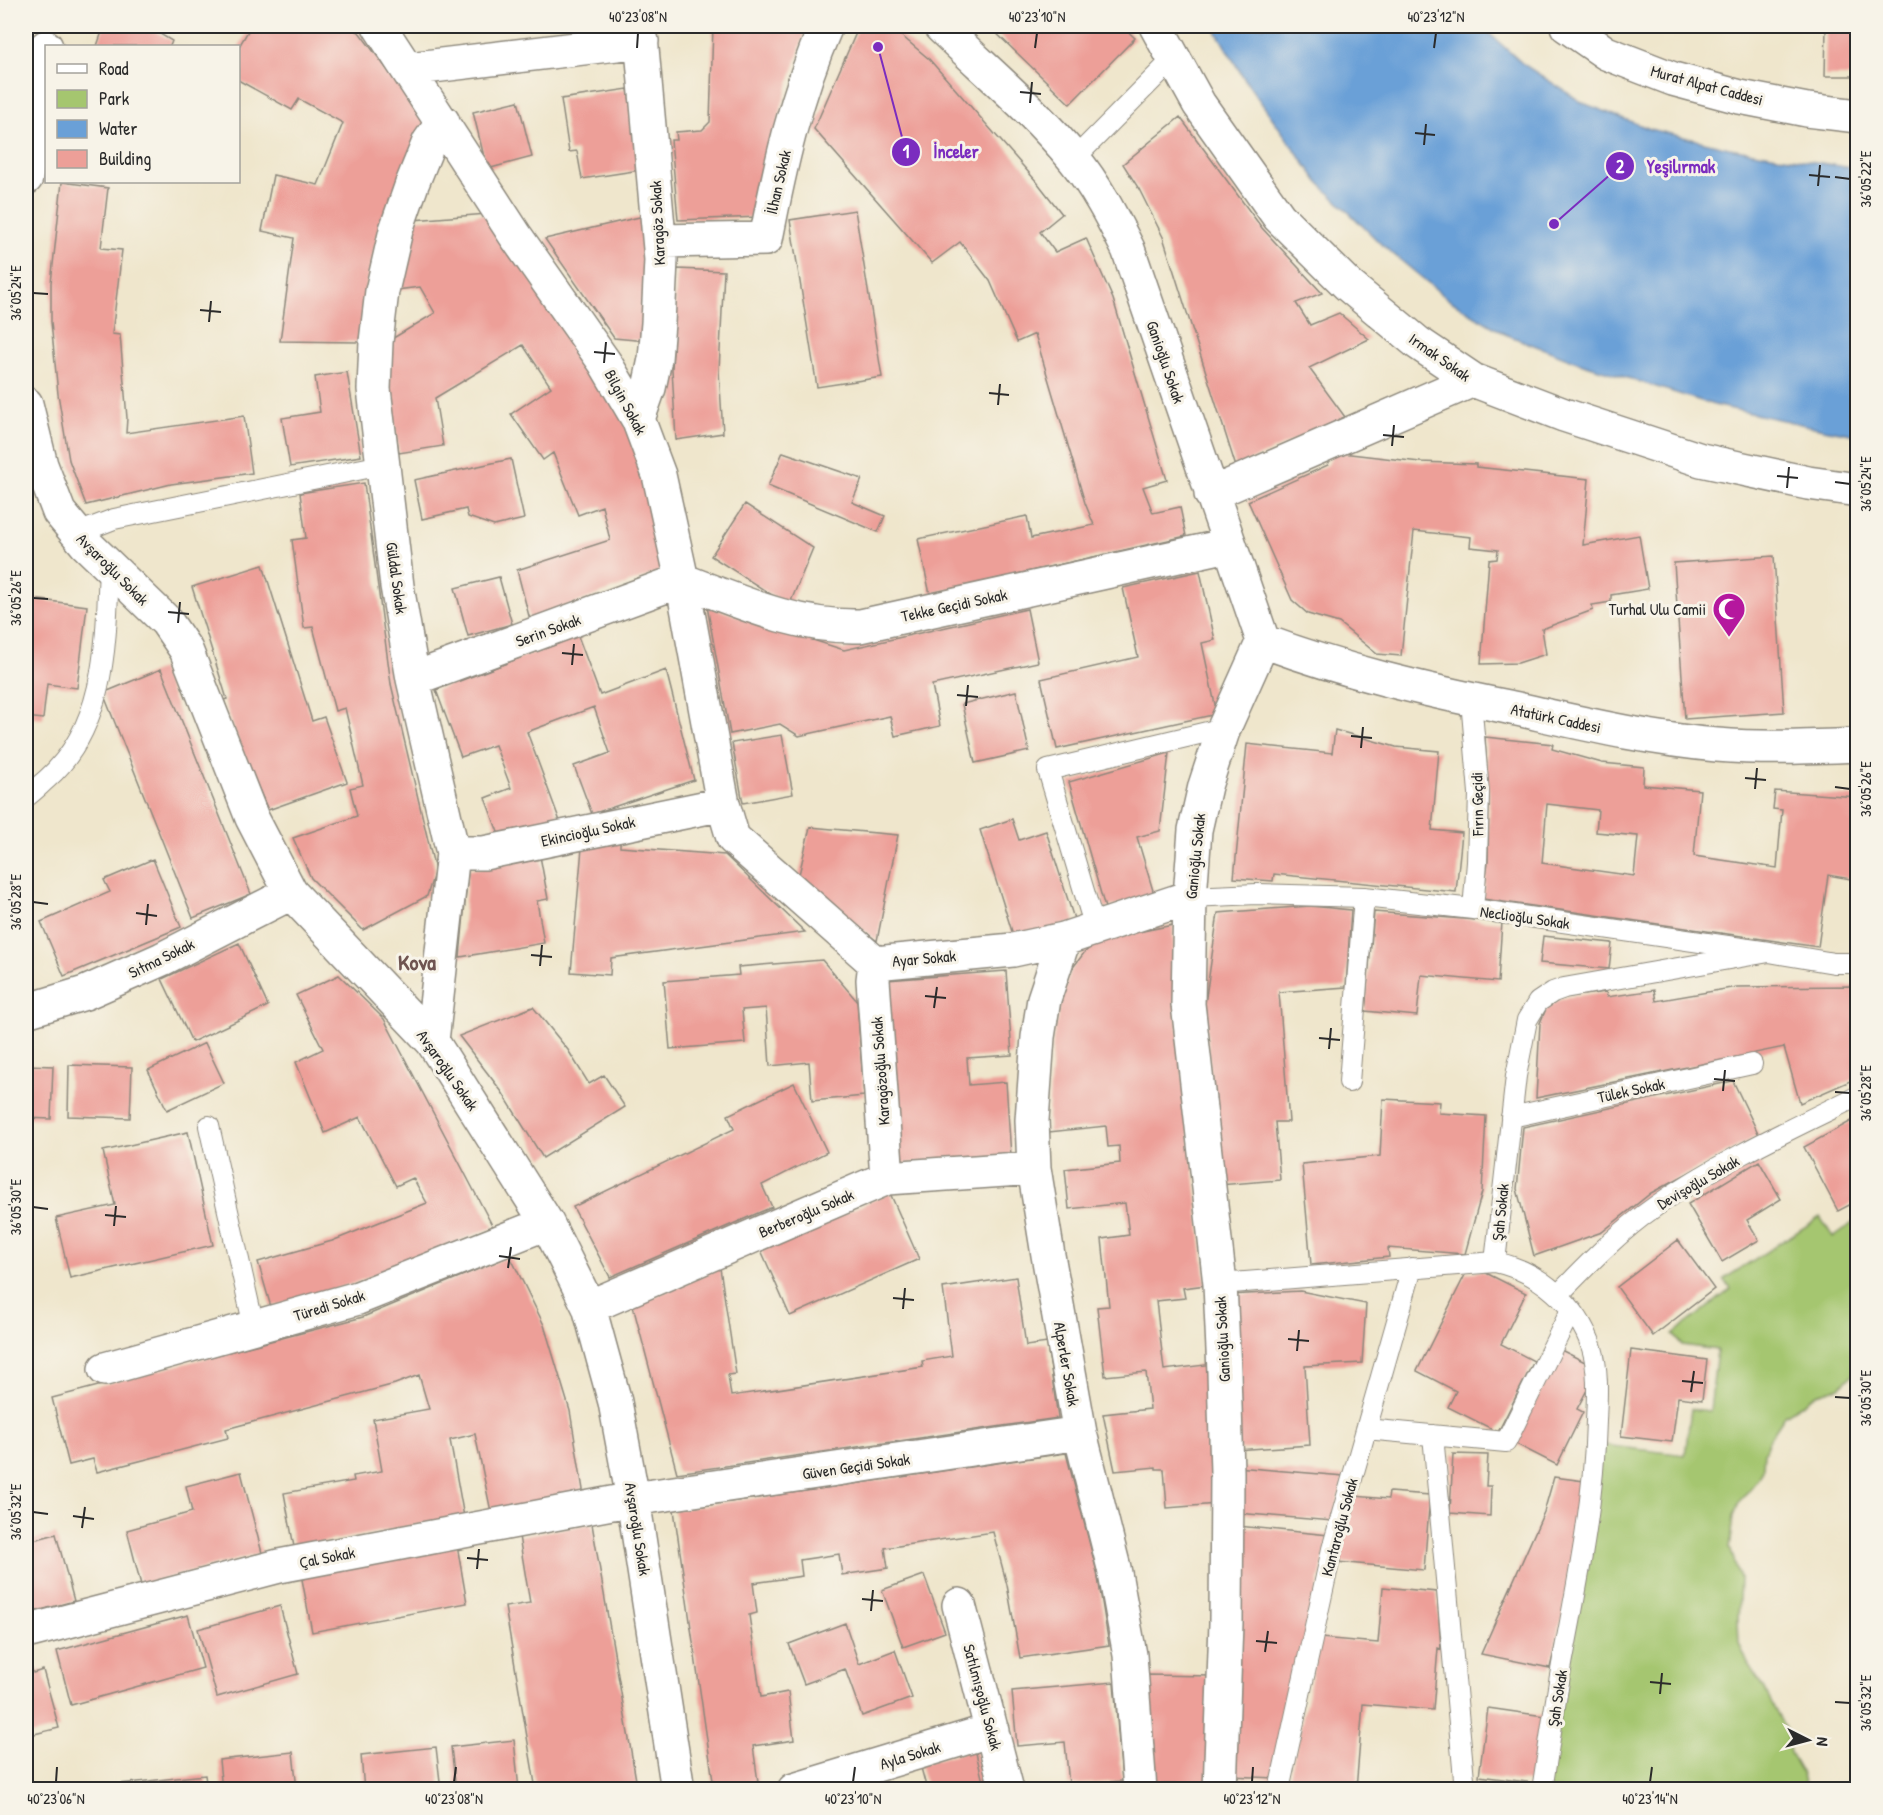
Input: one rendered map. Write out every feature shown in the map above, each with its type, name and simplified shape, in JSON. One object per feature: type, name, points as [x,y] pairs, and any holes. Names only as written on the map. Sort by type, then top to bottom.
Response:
[{"type":"street","points":[[47,45],[50,26]]},
{"type":"street","name":"Bilgin Sokak","points":[[379,26],[515,235],[605,363],[638,419],[659,475],[682,580],[723,804]]},
{"type":"street","name":"İlhan Sokak","points":[[660,241],[765,238],[796,108],[826,26]]},
{"type":"street","name":"Ganioğlu Sokak","points":[[940,26],[1074,159],[1105,203],[1128,249],[1263,641],[1224,728],[1205,786],[1195,830],[1190,897],[1188,1004],[1220,1284],[1227,1472],[1226,1623],[1220,1790]]},
{"type":"street","name":"Irmak Sokak","points":[[1156,26],[1199,104],[1280,217],[1348,285],[1418,343],[1473,380],[1564,415],[1701,460],[1808,483],[1857,490]]},
{"type":"street","name":"Murat Alpat Caddesi","points":[[1567,26],[1606,52],[1673,79],[1751,99],[1807,110],[1857,116]]},
{"type":"street","points":[[408,69],[641,33]]},
{"type":"street","name":"Karagöz Sokak","points":[[638,419],[649,388],[654,359],[658,323],[660,241],[641,33]]},
{"type":"street","points":[[26,178],[45,59]]},
{"type":"street","name":"Güldal Sokak","points":[[432,1041],[453,853],[413,679],[397,586],[374,389],[376,342],[382,291],[396,230],[429,142],[443,122]]},
{"type":"street","points":[[1211,494],[1473,380]]},
{"type":"street","name":"Avşaroğlu Sokak","points":[[26,404],[41,465],[59,512],[109,566],[166,621],[186,650],[252,818],[291,893],[432,1041],[547,1222],[589,1307],[615,1402],[633,1499],[678,1790]]},
{"type":"street","name":"Tekke Geçidi Sokak","points":[[682,580],[778,616],[834,627],[860,626],[1229,545]]},
{"type":"street","name":"Serin Sokak","points":[[413,679],[682,580]]},
{"type":"street","name":"Atatürk Caddesi","points":[[1263,641],[1365,675],[1645,737],[1708,744],[1786,748],[1857,745]]},
{"type":"street","name":"Ekincioğlu Sokak","points":[[453,853],[484,853],[723,804]]},
{"type":"street","name":"Ayar Sokak","points":[[723,804],[733,838],[875,963],[1013,950],[1064,939],[1190,897]]},
{"type":"street","name":"Sıtma Sokak","points":[[26,1011],[85,993],[162,959],[291,893]]},
{"type":"street","name":"Alperler Sokak","points":[[1064,939],[1044,999],[1038,1037],[1032,1120],[1035,1168],[1048,1256],[1080,1433],[1114,1568],[1130,1655],[1140,1790]]},
{"type":"street","name":"Karagözoğlu Sokak","points":[[875,963],[873,980],[887,1178]]},
{"type":"street","name":"Berberoğlu Sokak","points":[[589,1307],[887,1178],[1035,1168]]},
{"type":"street","name":"Türedi Sokak","points":[[105,1369],[358,1298],[547,1222]]},
{"type":"street","name":"Güven Geçidi Sokak","points":[[633,1499],[1080,1433]]},
{"type":"street","name":"Çal Sokak","points":[[26,1632],[279,1566],[633,1499]]},
{"type":"street","name":"Satılmışoğlu Sokak","points":[[959,1605],[1007,1790]]},
{"type":"street","name":"Ayla Sokak","points":[[794,1790],[992,1730]]},
{"type":"lane","points":[[1074,159],[1174,58]]},
{"type":"lane","points":[[78,533],[114,519],[382,465]]},
{"type":"lane","points":[[26,797],[73,751],[89,718],[100,680],[106,640],[109,566]]},
{"type":"lane","name":"Fırın Geçidi","points":[[1471,700],[1479,793],[1473,909]]},
{"type":"lane","points":[[1095,928],[1048,770],[1224,728]]},
{"type":"lane","name":"Neclioğlu Sokak","points":[[1190,897],[1257,894],[1364,897],[1473,909],[1834,963],[1857,963]]},
{"type":"lane","points":[[1349,1082],[1364,897]]},
{"type":"lane","name":"Şah Sokak","points":[[1542,1790],[1561,1670],[1589,1520],[1597,1381],[1592,1349],[1585,1331],[1572,1310],[1558,1295],[1533,1276],[1495,1262],[1516,1076],[1527,1020],[1539,1002],[1546,996],[1564,988],[1769,952]]},
{"type":"lane","name":"Tülek Sokak","points":[[1511,1117],[1752,1064]]},
{"type":"lane","name":"Devişoğlu Sokak","points":[[1558,1295],[1609,1243],[1656,1205],[1714,1171],[1857,1096]]},
{"type":"lane","points":[[209,1126],[254,1327]]},
{"type":"lane","points":[[1220,1284],[1495,1262]]},
{"type":"lane","name":"Kantaroğlu Sokak","points":[[1279,1790],[1332,1549],[1412,1268]]},
{"type":"lane","points":[[1366,1429],[1506,1442],[1572,1310]]},
{"type":"lane","points":[[1433,1435],[1465,1790]]},
{"type":"green space","points":[[1820,1217],[1833,1237],[1857,1220],[1857,1370],[1840,1387],[1817,1394],[1785,1415],[1771,1436],[1757,1480],[1739,1502],[1734,1516],[1730,1548],[1740,1578],[1739,1643],[1748,1664],[1786,1731],[1790,1753],[1801,1772],[1806,1789],[1544,1790],[1595,1444],[1685,1455],[1691,1409],[1710,1411],[1717,1350],[1682,1345],[1673,1334],[1731,1289],[1724,1279]]},
{"type":"water","points":[[1213,26],[1481,26],[1523,64],[1583,103],[1650,129],[1729,148],[1857,169],[1857,435],[1714,405],[1583,364],[1505,334],[1449,300],[1381,244],[1318,182],[1245,80]]},
{"type":"building","points":[[104,26],[147,26],[172,41],[170,45],[97,45]]},
{"type":"building","points":[[251,26],[347,26],[359,32],[426,121],[380,228],[366,288],[359,342],[280,341],[294,238],[262,231],[273,175],[318,185],[343,123],[299,99],[292,110],[240,81],[240,45]]},
{"type":"building","points":[[713,26],[807,26],[782,105],[760,217],[678,220],[671,140],[677,140],[676,132],[702,130],[710,122]]},
{"type":"building","points":[[859,26],[890,26],[929,59],[1037,182],[1062,214],[1040,232],[1055,252],[1086,238],[1113,299],[1167,480],[1143,487],[1153,513],[1180,507],[1186,536],[930,594],[918,539],[1027,516],[1031,538],[1094,525],[1085,503],[1035,334],[1017,342],[990,281],[960,242],[932,263],[814,129]]},
{"type":"building","points":[[989,26],[1122,26],[1135,38],[1070,104]]},
{"type":"building","points":[[1826,26],[1857,26],[1857,76],[1825,76]]},
{"type":"building","points":[[628,89],[640,170],[582,179],[577,151],[569,152],[561,99]]},
{"type":"building","points":[[518,101],[532,157],[487,169],[473,112]]},
{"type":"building","points":[[1180,117],[1262,228],[1322,293],[1296,303],[1310,325],[1339,313],[1369,339],[1309,368],[1345,417],[1236,467],[1163,237],[1139,189],[1123,164]]},
{"type":"building","points":[[62,183],[108,188],[101,248],[122,250],[112,334],[120,335],[127,418],[126,433],[244,416],[252,473],[171,484],[86,505],[69,460],[58,394],[51,322],[51,283]]},
{"type":"building","points":[[855,210],[882,377],[817,387],[790,220]]},
{"type":"building","points":[[487,214],[619,410],[649,479],[667,569],[530,620],[517,570],[610,540],[602,506],[578,515],[553,453],[543,460],[511,414],[551,387],[523,345],[435,398],[443,446],[399,453],[389,389],[390,340],[435,313],[420,287],[396,290],[413,220]]},
{"type":"building","points":[[644,216],[648,262],[646,341],[614,338],[545,239]]},
{"type":"building","points":[[677,269],[724,271],[719,371],[723,433],[676,440],[672,369]]},
{"type":"building","points":[[347,372],[361,456],[290,467],[282,418],[320,412],[315,377]]},
{"type":"building","points":[[783,452],[862,479],[852,502],[885,516],[878,532],[768,486]]},
{"type":"building","points":[[1333,452],[1420,462],[1476,464],[1476,467],[1589,479],[1583,545],[1639,535],[1648,589],[1611,595],[1611,602],[1592,605],[1593,610],[1542,629],[1546,654],[1518,663],[1481,664],[1489,560],[1497,559],[1498,550],[1470,547],[1471,537],[1414,531],[1401,656],[1377,654],[1339,623],[1308,614],[1292,600],[1248,501],[1328,465]]},
{"type":"building","points":[[511,459],[524,519],[494,526],[468,517],[466,509],[422,519],[414,480]]},
{"type":"building","points":[[364,483],[391,684],[435,870],[427,896],[363,930],[311,878],[293,838],[357,816],[350,788],[363,785],[345,708],[335,711],[313,627],[304,628],[292,540],[306,538],[300,493]]},
{"type":"building","points":[[745,504],[813,548],[789,606],[711,556]]},
{"type":"building","name":"Turhal Ulu Camii","points":[[1774,556],[1784,712],[1685,719],[1674,563]]},
{"type":"building","points":[[263,565],[312,721],[324,717],[347,782],[268,810],[239,744],[224,700],[227,699],[192,587]]},
{"type":"building","points":[[1200,571],[1215,640],[1202,643],[1217,714],[1057,749],[1041,679],[1138,657],[1123,588]]},
{"type":"building","points":[[499,577],[512,624],[468,636],[455,588]]},
{"type":"building","points":[[26,598],[87,606],[77,688],[47,684],[43,719],[26,717]]},
{"type":"building","points":[[707,606],[844,650],[1027,609],[1038,662],[932,685],[940,726],[895,736],[890,716],[799,736],[780,724],[730,734]]},
{"type":"building","points":[[578,636],[600,695],[666,670],[694,780],[592,814],[574,766],[610,753],[594,707],[527,732],[561,824],[501,840],[485,798],[511,788],[495,745],[461,757],[436,690]]},
{"type":"building","points":[[161,669],[251,894],[193,918],[103,693]]},
{"type":"building","points":[[1016,691],[1029,751],[975,763],[962,704]]},
{"type":"building","points":[[1335,730],[1396,747],[1439,751],[1432,830],[1462,833],[1456,892],[1274,874],[1273,881],[1234,878],[1247,744],[1332,753]]},
{"type":"building","points":[[782,735],[793,794],[743,803],[732,743]]},
{"type":"building","points":[[1485,737],[1553,744],[1552,749],[1602,763],[1644,767],[1643,785],[1700,790],[1694,856],[1777,868],[1782,810],[1773,809],[1775,791],[1857,797],[1857,880],[1828,875],[1818,947],[1483,899],[1488,862],[1489,799]],"holes":[[[1547,804],[1598,810],[1596,832],[1638,836],[1634,876],[1542,863]]]},
{"type":"building","points":[[1169,753],[1160,831],[1137,837],[1154,894],[1105,908],[1069,782]]},
{"type":"building","points":[[1012,819],[1019,840],[1046,831],[1075,922],[1015,941],[980,830]]},
{"type":"building","points":[[810,827],[898,835],[877,941],[798,879]]},
{"type":"building","points":[[620,840],[620,847],[725,855],[805,932],[611,958],[610,975],[571,972],[582,848]]},
{"type":"building","points":[[540,856],[548,899],[537,901],[544,943],[460,957],[468,870]]},
{"type":"building","points":[[153,859],[181,927],[64,976],[41,922],[110,892],[104,880]]},
{"type":"building","points":[[1310,906],[1351,910],[1346,987],[1279,992],[1289,1122],[1275,1122],[1280,1180],[1219,1185],[1205,1004],[1218,913]]},
{"type":"building","points":[[1374,912],[1502,922],[1498,982],[1421,975],[1417,1016],[1365,1011]]},
{"type":"building","points":[[1173,925],[1176,1006],[1206,1285],[1183,1288],[1185,1298],[1156,1301],[1164,1370],[1213,1364],[1217,1504],[1167,1508],[1164,1469],[1156,1469],[1156,1467],[1115,1471],[1103,1414],[1150,1409],[1146,1372],[1105,1376],[1097,1307],[1109,1306],[1102,1239],[1129,1235],[1125,1203],[1069,1209],[1065,1169],[1120,1163],[1119,1146],[1108,1147],[1106,1126],[1049,1132],[1048,1120],[1053,1040],[1071,970],[1084,953],[1099,940]]},
{"type":"building","points":[[1543,936],[1612,943],[1609,969],[1540,963]]},
{"type":"building","points":[[239,943],[268,1006],[192,1042],[162,979]]},
{"type":"building","points":[[822,960],[857,1001],[864,1096],[812,1101],[809,1062],[770,1066],[766,1008],[742,1010],[745,1043],[670,1049],[664,981],[739,975],[738,967]]},
{"type":"building","points":[[1006,971],[1012,1055],[967,1058],[969,1085],[1006,1082],[1011,1156],[900,1164],[887,980]]},
{"type":"building","points":[[339,975],[384,1019],[493,1227],[352,1284],[271,1307],[258,1262],[332,1241],[427,1203],[413,1178],[396,1186],[360,1117],[325,1133],[296,1062],[323,1049],[296,995]]},
{"type":"building","points":[[1857,986],[1857,1078],[1800,1103],[1784,1047],[1536,1098],[1540,1023],[1546,1009],[1568,997],[1606,992],[1607,997],[1654,990],[1656,1001],[1737,987]]},
{"type":"building","points":[[533,1007],[568,1050],[589,1084],[604,1075],[625,1107],[543,1158],[502,1092],[459,1036]]},
{"type":"building","points":[[205,1043],[224,1083],[167,1110],[148,1070]]},
{"type":"building","points":[[26,1065],[53,1066],[51,1119],[26,1118]]},
{"type":"building","points":[[69,1065],[132,1067],[130,1118],[68,1116]]},
{"type":"building","points":[[1733,1081],[1759,1135],[1651,1193],[1602,1232],[1534,1256],[1517,1189],[1523,1127]]},
{"type":"building","points":[[794,1083],[827,1152],[762,1185],[772,1207],[610,1277],[573,1207],[734,1129],[728,1115]]},
{"type":"building","points":[[1383,1099],[1440,1102],[1439,1113],[1486,1116],[1482,1192],[1465,1254],[1388,1248],[1389,1257],[1311,1265],[1302,1164],[1380,1156]]},
{"type":"building","points":[[1857,1118],[1857,1201],[1838,1211],[1804,1147]]},
{"type":"building","points":[[188,1132],[213,1245],[70,1278],[56,1218],[115,1205],[103,1151]]},
{"type":"building","points":[[1759,1161],[1781,1199],[1747,1220],[1759,1240],[1722,1262],[1688,1204]]},
{"type":"building","points":[[890,1193],[919,1259],[790,1316],[761,1250]]},
{"type":"building","points":[[1678,1240],[1714,1289],[1653,1336],[1617,1287]]},
{"type":"building","points":[[510,1256],[544,1325],[570,1411],[584,1496],[491,1512],[475,1434],[450,1440],[464,1517],[294,1547],[284,1493],[354,1481],[353,1476],[382,1471],[373,1419],[429,1409],[419,1375],[395,1384],[226,1429],[228,1438],[97,1472],[93,1459],[69,1465],[52,1398],[363,1317]]},
{"type":"building","points":[[720,1268],[736,1374],[728,1375],[731,1396],[923,1367],[922,1361],[952,1356],[943,1288],[1016,1277],[1026,1346],[1047,1343],[1058,1418],[677,1473],[633,1306]]},
{"type":"building","points":[[1482,1271],[1526,1293],[1501,1344],[1534,1361],[1498,1432],[1448,1407],[1456,1391],[1417,1371],[1466,1273]]},
{"type":"building","points":[[1300,1291],[1366,1304],[1362,1363],[1305,1366],[1310,1445],[1236,1450],[1230,1295]]},
{"type":"building","points":[[1561,1350],[1585,1362],[1589,1386],[1577,1409],[1583,1412],[1557,1465],[1514,1443]]},
{"type":"building","points":[[1631,1350],[1707,1360],[1702,1400],[1678,1397],[1672,1442],[1621,1436]]},
{"type":"building","points":[[1066,1453],[1097,1572],[1109,1645],[1020,1658],[1007,1585],[993,1532],[885,1548],[888,1568],[842,1575],[839,1554],[800,1560],[802,1576],[753,1583],[757,1613],[749,1615],[761,1697],[788,1692],[794,1740],[753,1746],[758,1782],[714,1788],[674,1510]]},
{"type":"building","points":[[1453,1454],[1488,1455],[1486,1486],[1491,1486],[1490,1516],[1450,1513]]},
{"type":"building","points":[[1236,1467],[1344,1476],[1333,1521],[1237,1513]]},
{"type":"building","points":[[241,1472],[262,1553],[141,1585],[127,1530],[192,1512],[186,1486]]},
{"type":"building","points":[[1554,1477],[1584,1481],[1563,1614],[1550,1668],[1481,1654],[1544,1512]]},
{"type":"building","points":[[1389,1492],[1430,1495],[1424,1570],[1337,1562],[1355,1496],[1388,1499]]},
{"type":"building","points":[[592,1524],[637,1786],[615,1790],[536,1790],[505,1607],[530,1603],[519,1536]]},
{"type":"building","points":[[1237,1526],[1329,1535],[1276,1778],[1230,1776]]},
{"type":"building","points":[[56,1534],[74,1601],[26,1614],[26,1542]]},
{"type":"building","points":[[457,1545],[467,1603],[312,1632],[301,1574]]},
{"type":"building","points":[[924,1575],[945,1632],[903,1647],[882,1590]]},
{"type":"building","points":[[1383,1587],[1437,1592],[1441,1649],[1438,1648],[1433,1710],[1363,1704],[1356,1790],[1287,1790],[1320,1638],[1378,1643]]},
{"type":"building","points":[[280,1606],[298,1674],[217,1697],[198,1629]]},
{"type":"building","points":[[188,1615],[203,1668],[71,1705],[57,1651]]},
{"type":"building","points":[[845,1623],[859,1664],[895,1650],[912,1698],[862,1716],[845,1669],[804,1684],[789,1644]]},
{"type":"building","points":[[26,1650],[33,1673],[43,1670],[59,1728],[26,1736]]},
{"type":"building","points":[[1146,1675],[1212,1676],[1209,1785],[1151,1784]]},
{"type":"building","points":[[1114,1682],[1122,1781],[1069,1785],[1065,1742],[1017,1746],[1012,1691]]},
{"type":"building","points":[[1488,1708],[1544,1716],[1535,1783],[1479,1776]]},
{"type":"building","points":[[514,1740],[519,1790],[456,1790],[451,1747]]},
{"type":"building","points":[[436,1747],[441,1790],[364,1790],[361,1755]]},
{"type":"building","points":[[975,1749],[985,1790],[927,1790],[920,1764]]},
{"type":"building","points":[[293,1752],[297,1790],[222,1790],[219,1760]]},
{"type":"building","points":[[205,1775],[207,1790],[82,1790],[81,1788]]},
{"type":"place","name":"İnceler","points":[[878,47]]},
{"type":"place","name":"Yeşilırmak","points":[[1554,224]]},
{"type":"place","name":"Turhal Ulu Camii","points":[[1729,638]]},
{"type":"district","name":"Kova","points":[[417,962]]}]
